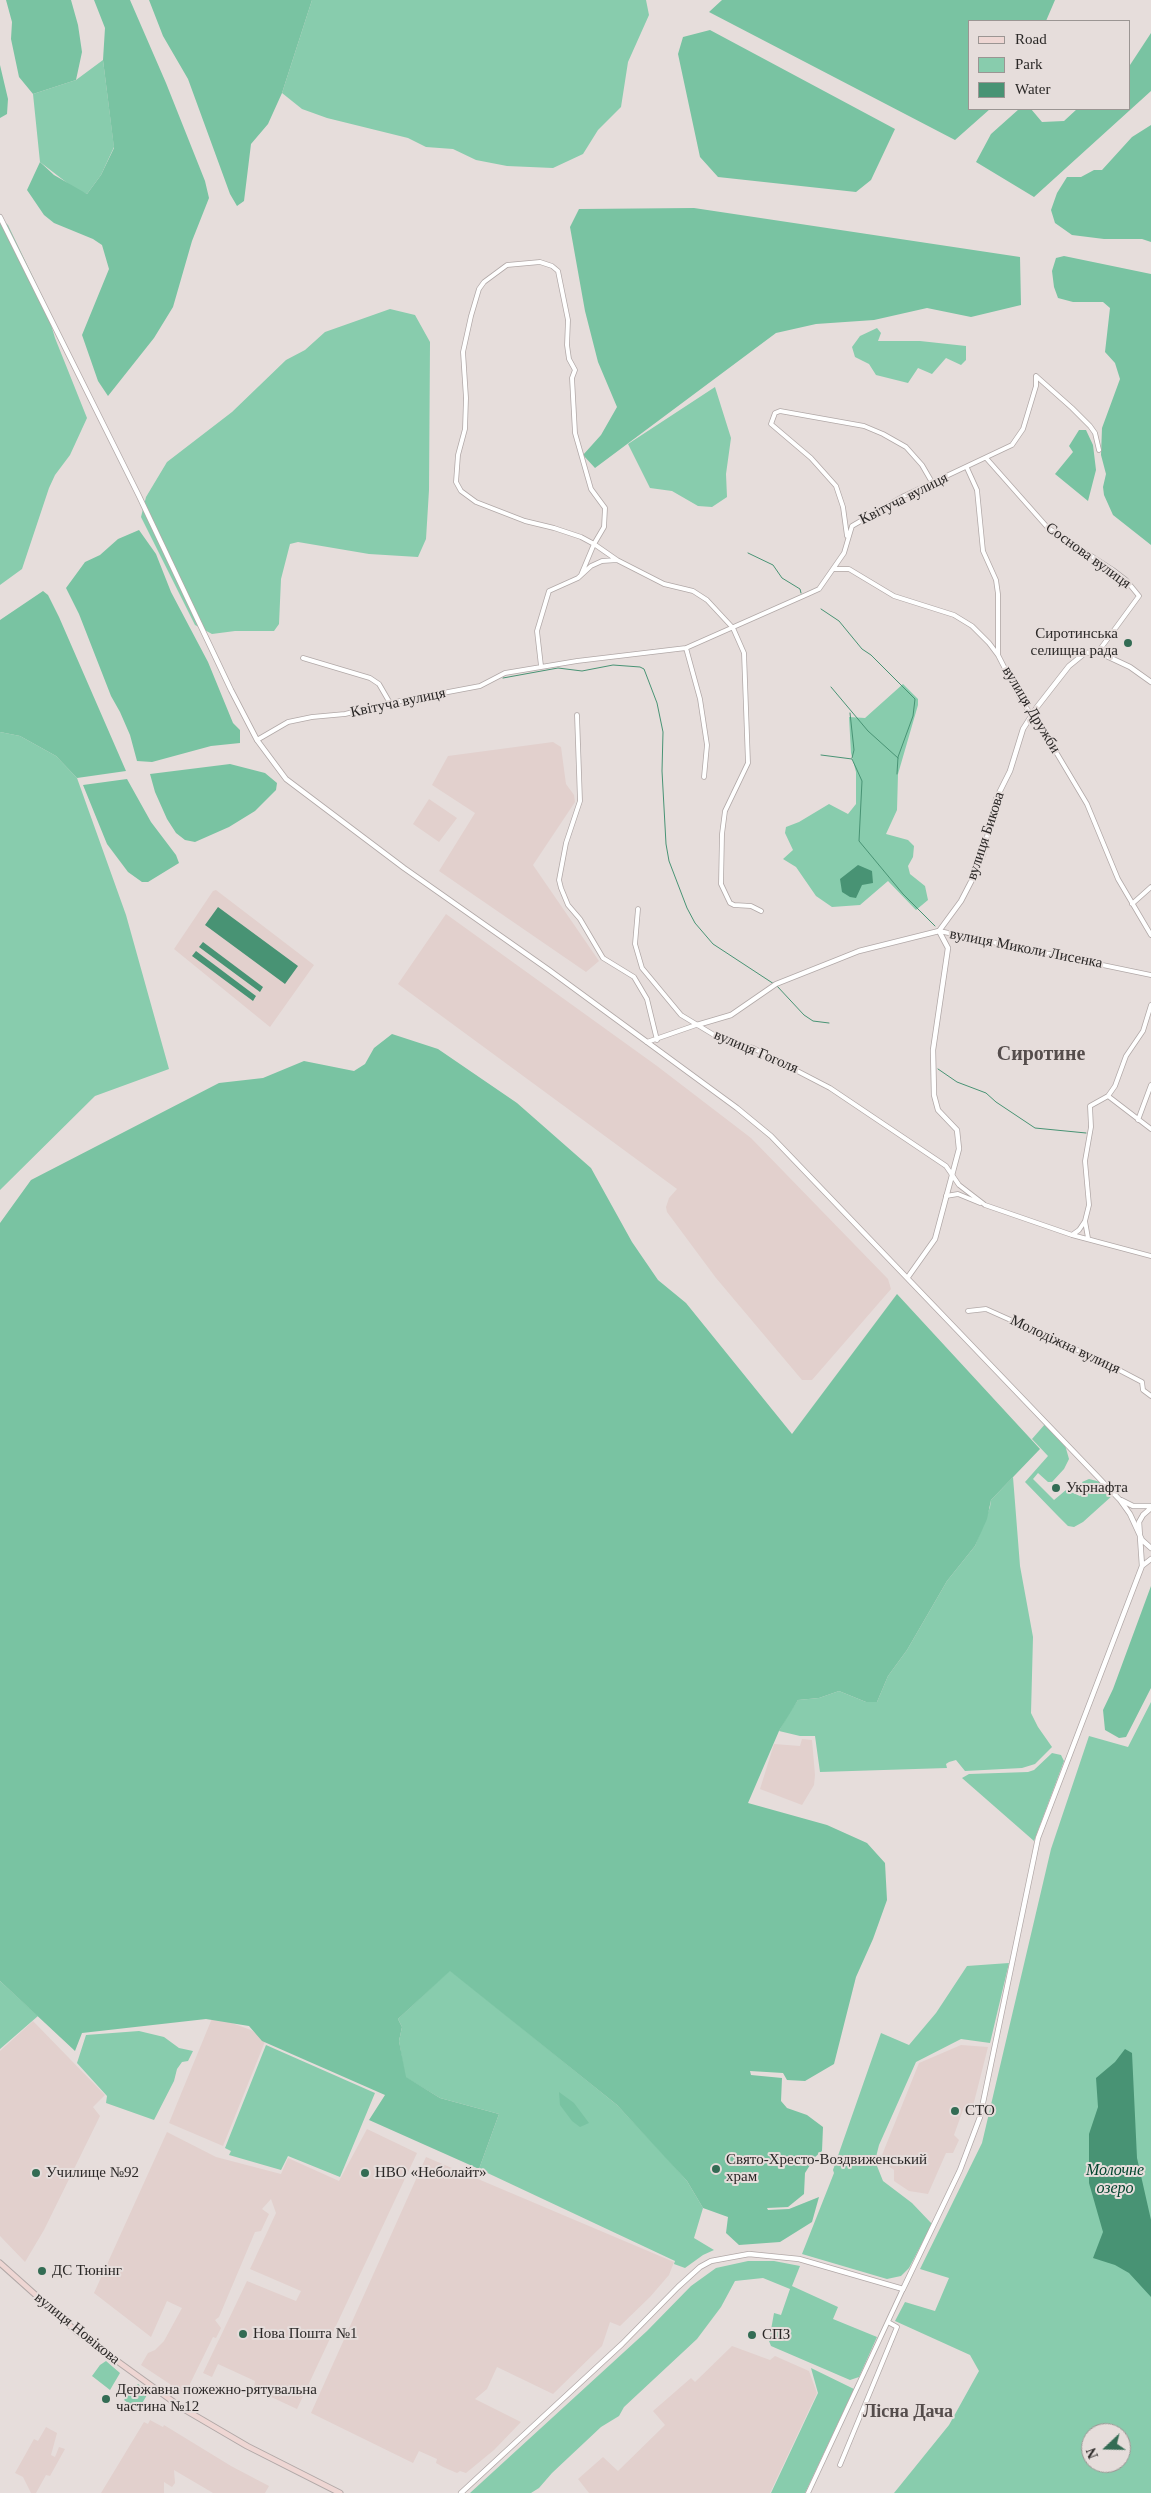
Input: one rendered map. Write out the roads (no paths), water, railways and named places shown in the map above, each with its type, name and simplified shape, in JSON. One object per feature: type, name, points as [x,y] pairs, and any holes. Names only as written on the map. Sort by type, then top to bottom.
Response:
[{"type":"main road","name":"вулиця Новікова","points":[[0,2263],[77,2332],[182,2408],[247,2446],[340,2493]]},
{"type":"street","points":[[0,217],[139,496],[231,690],[257,740],[286,779],[320,806],[737,1108],[771,1136],[1120,1500],[1130,1514],[1140,1534],[1151,1548]]},
{"type":"street","points":[[581,575],[594,544],[604,527],[605,508],[596,498],[585,474],[573,424],[572,378],[575,370],[569,359],[567,345],[568,320],[558,271],[552,266],[540,262],[515,263],[494,273],[479,289],[464,352],[465,428],[458,455],[456,482],[461,491],[468,497],[525,521],[554,528],[594,544],[617,560],[664,584],[693,591],[707,600],[733,628],[744,653],[748,763],[725,810],[722,834],[721,884],[730,903],[734,906],[751,906],[761,911]]},
{"type":"street","name":"Квітуча вулиця","points":[[257,740],[288,722],[312,717],[345,714],[390,702],[480,686],[506,673],[541,666],[686,648],[819,589],[844,554],[847,538],[852,526],[862,519],[1012,445],[1021,434],[1030,408],[1036,376],[1090,426],[1095,433],[1099,450]]},
{"type":"street","points":[[847,538],[843,507],[836,486],[811,458],[771,424],[775,413],[780,411],[864,426],[883,434],[906,447],[922,465],[932,484]]},
{"type":"street","name":"Соснова вулиця","points":[[987,459],[1048,528],[1126,580],[1139,596],[1098,652]]},
{"type":"street","points":[[967,468],[976,490],[983,551],[996,580],[998,594],[998,654]]},
{"type":"street","points":[[541,666],[537,632],[549,591],[581,575],[591,566],[602,561],[617,560]]},
{"type":"street","name":"вулиця Дружби","points":[[833,570],[849,569],[894,596],[954,615],[972,626],[998,654],[1021,700],[1087,804],[1118,879],[1151,935]]},
{"type":"street","points":[[686,648],[700,699],[707,745],[704,777]]},
{"type":"street","points":[[1098,652],[1130,667],[1151,682]]},
{"type":"street","name":"вулиця Бикова","points":[[939,932],[962,901],[983,855],[996,799],[1010,771],[1023,729],[1069,666],[1085,653],[1098,652]]},
{"type":"street","points":[[303,658],[370,678],[379,684],[390,702]]},
{"type":"street","points":[[577,715],[580,801],[562,862],[559,880],[562,894],[603,958],[634,977],[647,999],[657,1040]]},
{"type":"street","points":[[1132,904],[1151,886]]},
{"type":"street","name":"вулиця Гоголя","points":[[638,909],[635,944],[642,968],[681,1015],[719,1038],[753,1048],[830,1088],[946,1166],[952,1177],[986,1205],[1072,1235],[1151,1256]]},
{"type":"street","points":[[647,1042],[731,1015],[776,984],[834,960],[859,951],[939,932]]},
{"type":"street","name":"вулиця Миколи Лисенка","points":[[939,932],[953,933],[1029,951],[1151,975]]},
{"type":"street","name":"вулиця Миколи Лисенка","points":[[939,932],[948,948],[933,1058],[934,1095],[938,1110],[957,1130],[959,1149],[952,1177]]},
{"type":"street","points":[[1072,1235],[1080,1230],[1085,1221],[1089,1205],[1085,1161],[1091,1127],[1090,1106],[1108,1096],[1115,1086],[1126,1056],[1138,1041],[1151,1005]]},
{"type":"street","points":[[1138,1120],[1151,1085]]},
{"type":"street","points":[[1108,1096],[1151,1129]]},
{"type":"street","points":[[908,1277],[935,1239],[952,1177]]},
{"type":"street","points":[[946,1196],[958,1194],[986,1205]]},
{"type":"street","points":[[1085,1221],[1088,1238]]},
{"type":"street","name":"Молодіжна вулиця","points":[[968,1311],[986,1309],[1102,1362],[1142,1382],[1143,1390],[1151,1396]]},
{"type":"street","points":[[1120,1500],[1134,1506],[1151,1507]]},
{"type":"street","points":[[808,2493],[960,2170],[980,2117],[1038,1838],[1142,1566],[1141,1519],[1151,1507]]},
{"type":"street","points":[[1142,1566],[1151,1559]]},
{"type":"street","points":[[461,2493],[629,2337],[678,2287],[700,2267],[711,2261],[749,2254],[799,2259],[903,2289]]},
{"type":"street","points":[[840,2465],[897,2327],[888,2322]]},
{"type":"water","points":[[858,865],[872,871],[873,883],[862,885],[856,898],[842,892],[840,879]]},
{"type":"water","points":[[218,907],[298,966],[285,984],[205,925]]},
{"type":"water","points":[[203,942],[263,987],[260,992],[199,947]]},
{"type":"water","points":[[196,951],[256,996],[253,1001],[192,956]]},
{"type":"water","name":"Молочне озеро","points":[[1125,2049],[1132,2053],[1137,2158],[1151,2220],[1151,2297],[1129,2273],[1115,2265],[1093,2258],[1103,2232],[1089,2183],[1089,2134],[1098,2107],[1096,2078],[1115,2062]]},
{"type":"waterway","points":[[748,553],[773,565],[782,578],[800,589],[801,593]]},
{"type":"waterway","points":[[821,609],[839,621],[862,649],[871,655],[915,699],[913,716],[898,757],[897,774]]},
{"type":"waterway","points":[[503,678],[558,668],[582,671],[613,665],[644,669],[657,703],[663,732],[662,771],[666,844],[669,861],[687,908],[695,923],[713,944],[774,984]]},
{"type":"waterway","points":[[831,687],[868,731],[898,758]]},
{"type":"waterway","points":[[850,713],[854,750],[852,758]]},
{"type":"waterway","points":[[821,755],[852,759],[862,781],[859,841],[903,894],[935,926]]},
{"type":"waterway","points":[[777,986],[804,1015],[813,1021],[829,1023]]},
{"type":"waterway","points":[[938,1069],[957,1082],[986,1093],[996,1102],[1035,1128],[1086,1133]]},
{"type":"place","name":"Сиротинська селищна рада","points":[[1128,643]]},
{"type":"place","name":"Укрнафта","points":[[1056,1488]]},
{"type":"place","name":"СТО","points":[[955,2111]]},
{"type":"place","name":"Свято-Хресто-Воздвиженський храм","points":[[716,2169]]},
{"type":"place","name":"Училище №92","points":[[36,2173]]},
{"type":"place","name":"НВО «Неболайт»","points":[[365,2173]]},
{"type":"place","name":"ДС Тюнінг","points":[[42,2271]]},
{"type":"place","name":"Нова Пошта №1","points":[[243,2334]]},
{"type":"place","name":"СПЗ","points":[[752,2335]]},
{"type":"place","name":"Державна пожежно-рятувальна частина №12","points":[[106,2399]]},
{"type":"district","name":"Сиротине","points":[[1041,1055]]},
{"type":"district","name":"Лісна Дача","points":[[908,2412]]}]
